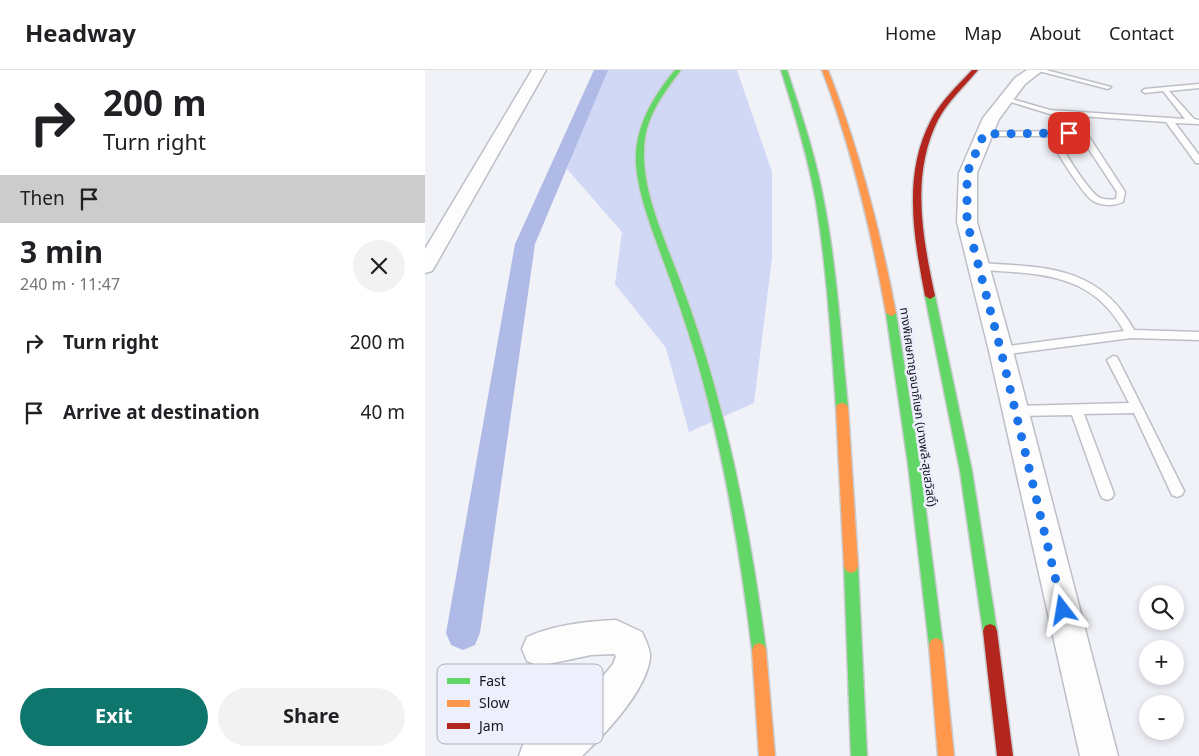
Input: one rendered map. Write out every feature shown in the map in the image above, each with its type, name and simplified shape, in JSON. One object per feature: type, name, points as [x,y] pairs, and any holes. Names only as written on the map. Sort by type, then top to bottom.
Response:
[{"type":"highway","points":[[678,70],[665,84],[652,104],[642,125],[640,164],[649,209],[705,372],[728,461],[749,564],[764,704],[767,756]]},
{"type":"highway","points":[[784,70],[805,131],[820,201],[832,288],[846,460],[859,756]]},
{"type":"highway","name":"ทางพิเศษกาญจนาภิเษก (บางพลี-สุขสวัสดิ์)","points":[[825,70],[848,129],[871,212],[894,328],[913,457],[938,657],[946,756]]},
{"type":"highway","points":[[975,70],[957,86],[933,121],[924,141],[918,166],[915,196],[921,254],[953,404],[979,545],[1005,756]]},
{"type":"street","points":[[428,255],[539,70]]},
{"type":"street","points":[[1037,70],[1020,81],[991,118],[967,173],[967,222],[1001,351],[1099,756]]},
{"type":"street","points":[[425,224],[452,217]]},
{"type":"street","points":[[539,649],[591,638],[616,636],[630,644],[633,656],[628,674],[603,705]]},
{"type":"street","points":[[538,756],[559,750],[566,744]]},
{"type":"lane","points":[[1037,70],[1108,87]]},
{"type":"lane","points":[[1145,91],[1199,86]]},
{"type":"lane","points":[[1165,90],[1195,121]]},
{"type":"lane","points":[[1005,99],[1050,112],[1195,121]]},
{"type":"lane","points":[[1168,119],[1199,161]]},
{"type":"lane","points":[[984,134],[1069,133],[1085,137],[1121,192],[1120,200],[1109,203],[1100,202],[1094,198],[1061,154],[1051,134]]},
{"type":"lane","points":[[978,266],[1044,271],[1069,277],[1095,290],[1115,308],[1131,334]]},
{"type":"lane","points":[[1001,351],[1131,334],[1199,336]]},
{"type":"lane","points":[[1113,360],[1177,491]]},
{"type":"lane","points":[[1015,411],[1138,408]]},
{"type":"lane","points":[[1076,409],[1107,494]]},
{"type":"shaded area","points":[[606,70],[737,70],[772,172],[772,258],[754,403],[689,432],[666,348],[615,284],[622,232],[567,169],[596,83]]},
{"type":"waterway","points":[[463,633],[525,244],[601,70]]},
{"type":"traffic: fast","points":[[678,70],[657,97],[647,117],[641,138],[640,165],[649,208],[679,290],[715,405],[738,509],[759,650]]},
{"type":"traffic: fast","points":[[784,70],[809,152],[820,202],[831,279],[842,407]]},
{"type":"traffic: fast","points":[[930,296],[966,471],[990,631]]},
{"type":"traffic: fast","points":[[891,313],[914,464],[936,645]]},
{"type":"traffic: fast","points":[[851,566],[859,756]]},
{"type":"traffic: slow","points":[[825,70],[856,160],[879,251],[891,313]]},
{"type":"traffic: slow","points":[[842,407],[851,566]]},
{"type":"traffic: slow","points":[[936,645],[946,756]]},
{"type":"traffic: slow","points":[[759,650],[767,756]]},
{"type":"traffic: jam","points":[[930,296],[919,233],[918,175],[924,147],[935,120],[951,95],[975,70]]},
{"type":"traffic: jam","points":[[990,631],[1005,756]]},
{"type":"route","points":[[1063,610],[1001,351],[967,222],[967,173],[984,134],[1016,136],[1069,133]]}]
